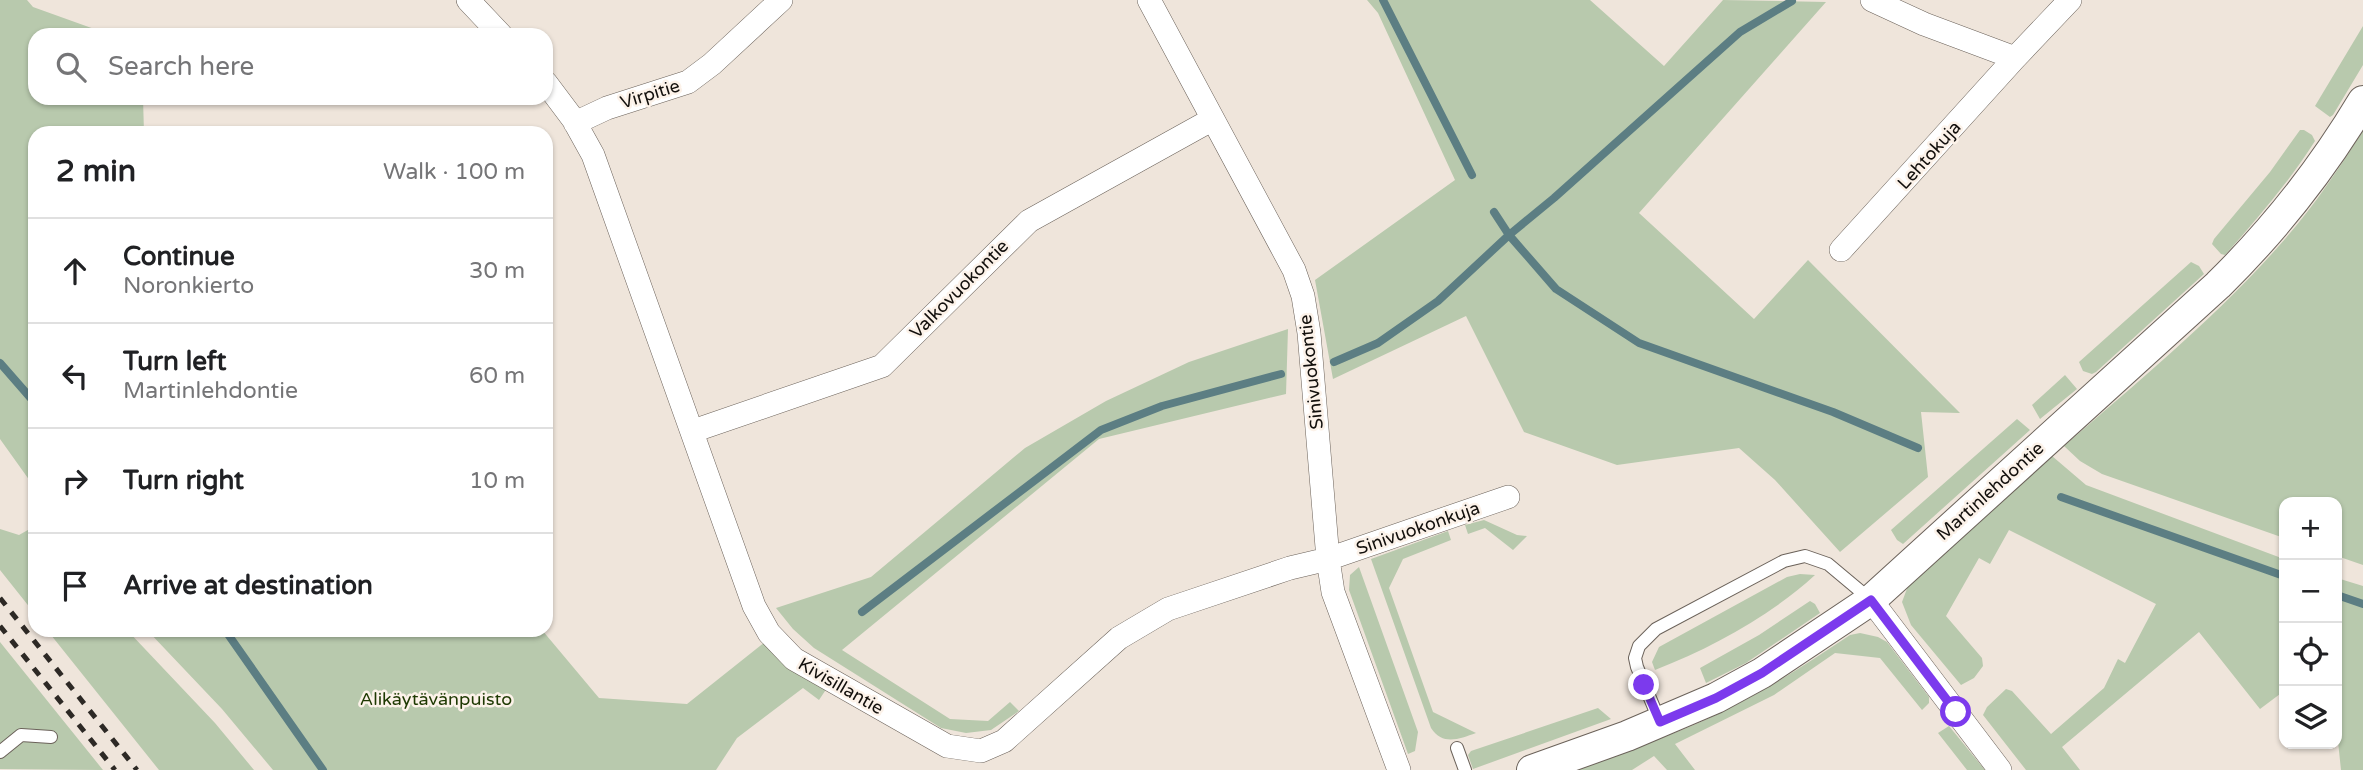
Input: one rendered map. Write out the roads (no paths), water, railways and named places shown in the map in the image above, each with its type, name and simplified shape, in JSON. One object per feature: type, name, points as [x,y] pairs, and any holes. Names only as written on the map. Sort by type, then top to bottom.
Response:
[{"type":"street","points":[[468,0],[494,28]]},
{"type":"street","name":"Virpitie","points":[[575,123],[607,108],[688,82],[712,64],[781,0]]},
{"type":"street","name":"Sinivuokontie","points":[[1149,0],[1294,270],[1303,296],[1309,333],[1333,592],[1399,770]]},
{"type":"street","points":[[1872,0],[1924,24],[2015,58]]},
{"type":"street","name":"Lehtokuja","points":[[1841,250],[2070,0]]},
{"type":"street","name":"Kivisillantie","points":[[553,91],[593,155],[754,606],[769,633],[794,659],[947,746],[981,751],[1003,741],[1119,638],[1168,610],[1290,568],[1328,559]]},
{"type":"street","name":"Martinlehdontie","points":[[1532,770],[1716,698],[1762,673],[1871,600],[2250,254],[2292,203],[2363,101]]},
{"type":"street","name":"Valkovuokontie","points":[[693,430],[882,366],[1028,221],[1213,119]]},
{"type":"street","name":"Sinivuokonkuja","points":[[1328,559],[1508,497]]},
{"type":"street","points":[[1871,600],[2000,770]]},
{"type":"lane","points":[[1660,722],[1635,658],[1639,646],[1656,629],[1784,561],[1805,556],[1828,564],[1871,600]]},
{"type":"lane","points":[[0,752],[21,735],[51,737]]},
{"type":"lane","points":[[1457,748],[1465,770]]},
{"type":"waterway","points":[[1383,0],[1472,175]]},
{"type":"waterway","points":[[1334,362],[1378,343],[1438,301],[1740,32],[1792,1]]},
{"type":"waterway","points":[[1494,212],[1509,235],[1556,289],[1639,343],[1833,412],[1918,448]]},
{"type":"waterway","points":[[0,363],[28,395]]},
{"type":"waterway","points":[[862,612],[1101,430],[1162,406],[1281,374]]},
{"type":"waterway","points":[[2061,497],[2279,574]]},
{"type":"waterway","points":[[2342,597],[2363,604]]},
{"type":"waterway","points":[[230,637],[323,770]]},
{"type":"railway","points":[[0,598],[28,633]]},
{"type":"railway","points":[[0,626],[115,770]]},
{"type":"railway","points":[[31,637],[137,770]]},
{"type":"park label","name":"Alikäytävänpuisto","points":[[436,699]]}]
